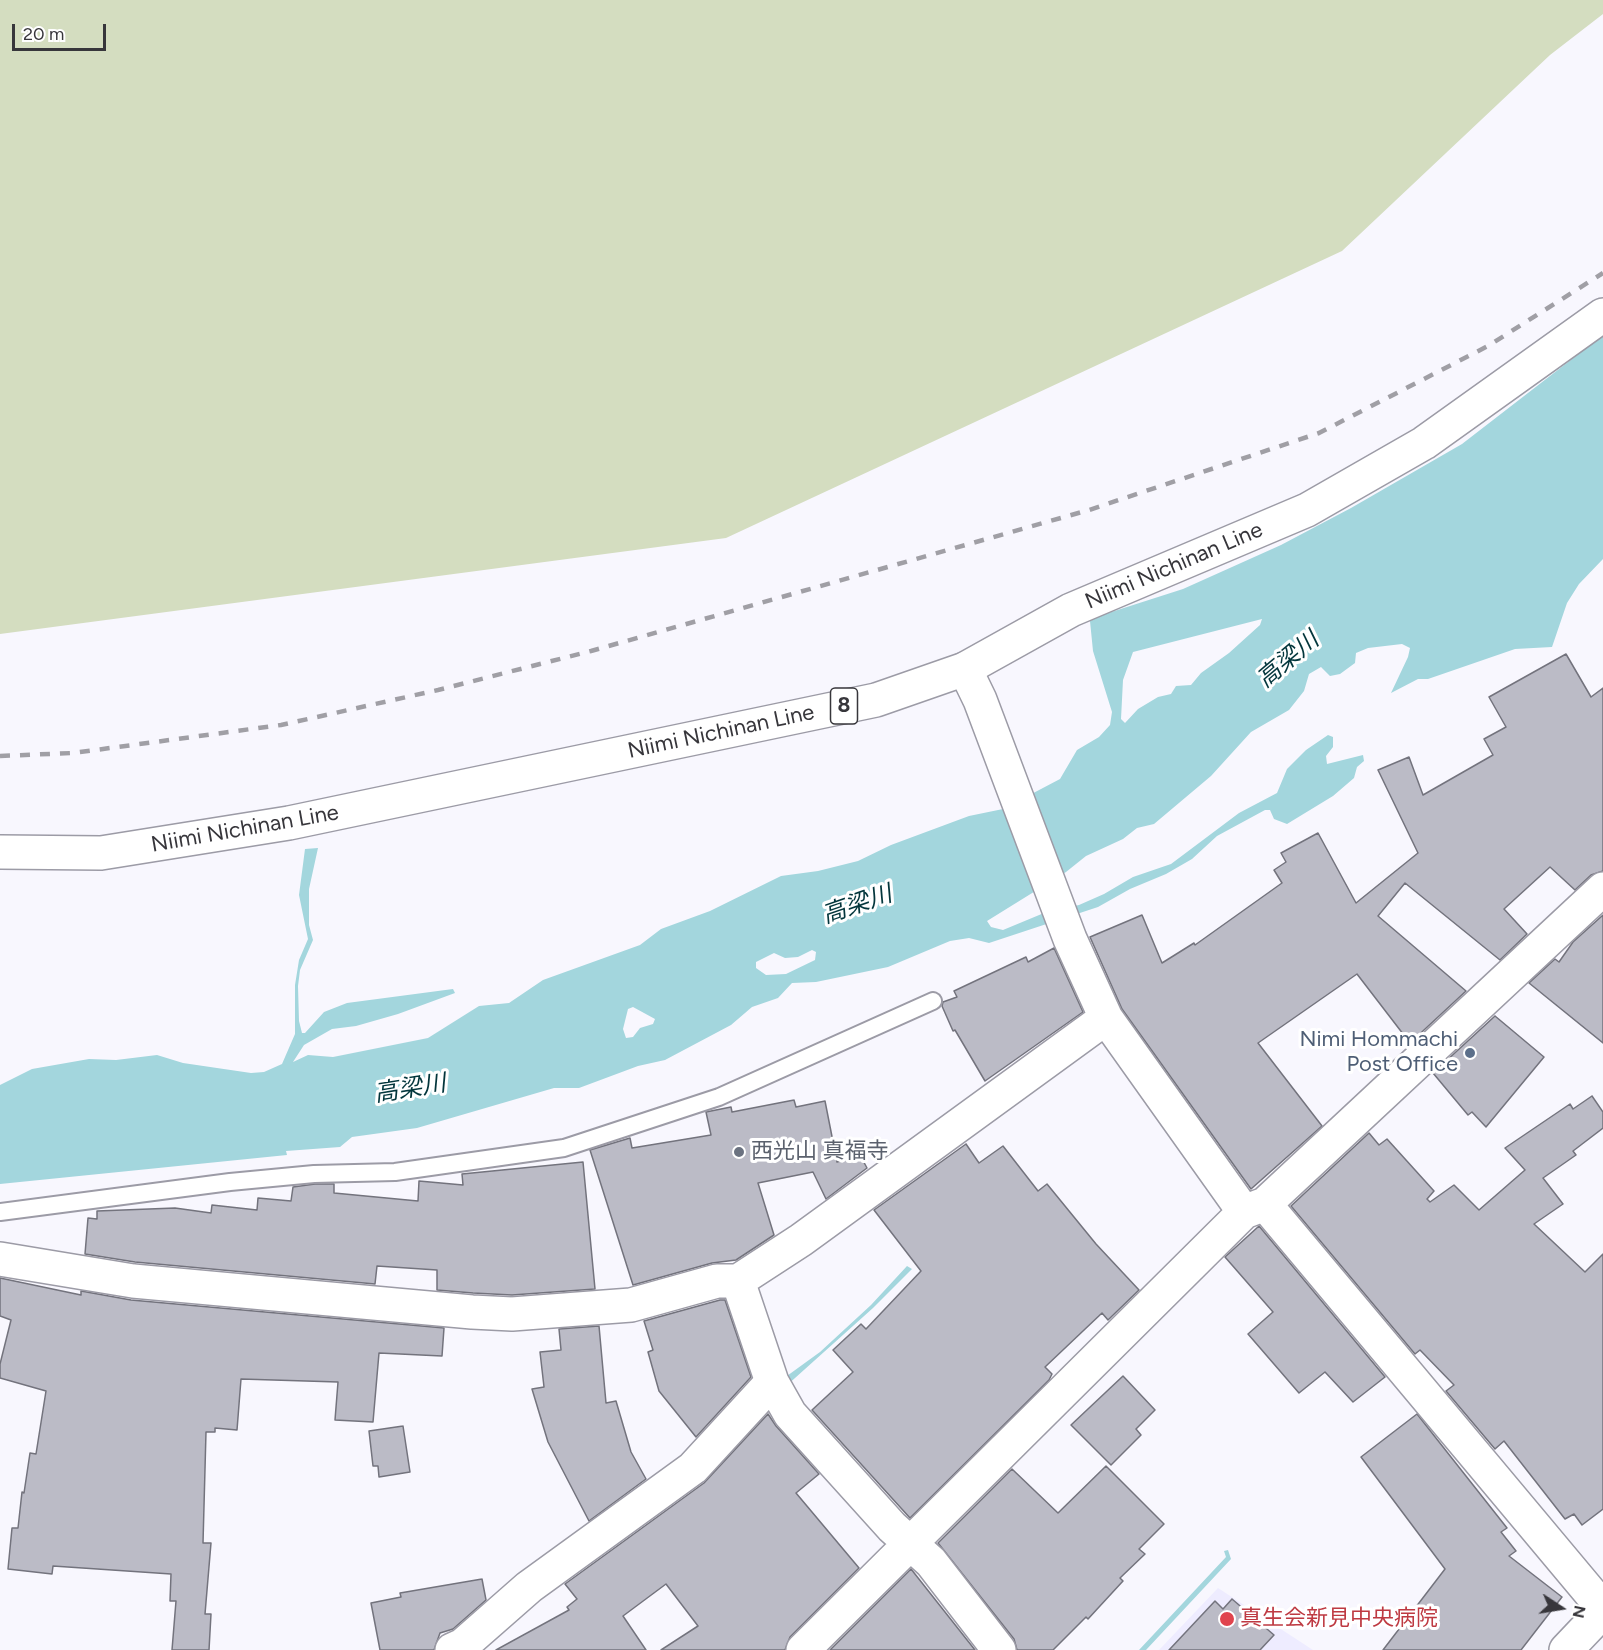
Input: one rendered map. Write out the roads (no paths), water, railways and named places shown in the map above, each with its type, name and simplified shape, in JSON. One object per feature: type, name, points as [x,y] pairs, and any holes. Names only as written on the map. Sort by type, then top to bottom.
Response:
[{"type":"street","name":"Niimi Nichinan Line","points":[[0,852],[101,853],[289,823],[876,700],[965,669],[1071,610],[1307,510],[1424,443],[1603,315]]},
{"type":"street","points":[[965,669],[980,700],[1070,939],[1106,1018],[1254,1208],[1603,1610],[1566,1650]]},
{"type":"street","points":[[803,1650],[910,1542],[1254,1208],[1603,889]]},
{"type":"street","points":[[0,1259],[133,1281],[512,1314],[631,1305],[717,1281],[738,1281],[801,1239],[1106,1018]]},
{"type":"street","points":[[738,1281],[772,1382],[790,1414],[892,1527],[931,1562],[999,1650]]},
{"type":"street","points":[[452,1650],[463,1644],[529,1587],[693,1468],[772,1382]]},
{"type":"lane","points":[[0,1212],[230,1182],[314,1174],[394,1172],[564,1148],[719,1097],[933,1001]]},
{"type":"water","name":"高梁川","points":[[1603,335],[1603,559],[1579,584],[1567,603],[1552,647],[1515,649],[1428,679],[1418,679],[1391,693],[1408,657],[1410,648],[1402,644],[1368,648],[1356,653],[1355,663],[1340,674],[1330,676],[1321,667],[1309,674],[1304,691],[1289,710],[1251,732],[1211,776],[1154,824],[1137,828],[1123,839],[1086,856],[1066,872],[987,921],[991,927],[1003,930],[1044,913],[1079,905],[1133,877],[1171,864],[1239,813],[1277,793],[1287,769],[1306,750],[1328,735],[1333,737],[1333,747],[1326,756],[1327,764],[1363,755],[1364,761],[1357,767],[1354,778],[1333,796],[1287,824],[1274,819],[1270,810],[1265,810],[1217,836],[1192,859],[1098,907],[989,943],[969,938],[950,941],[888,967],[816,982],[792,983],[778,998],[752,1007],[731,1025],[665,1060],[638,1066],[579,1088],[554,1088],[417,1128],[352,1137],[340,1147],[286,1151],[287,1155],[0,1184],[0,1085],[32,1069],[89,1059],[116,1060],[157,1055],[183,1063],[251,1073],[264,1072],[282,1064],[295,1034],[295,985],[299,960],[308,939],[299,895],[305,849],[318,848],[309,889],[309,925],[313,940],[300,970],[298,986],[299,1021],[302,1033],[305,1033],[324,1012],[347,1003],[453,989],[455,993],[398,1014],[356,1026],[332,1029],[304,1045],[293,1062],[308,1055],[333,1057],[428,1038],[479,1006],[509,1003],[543,980],[640,945],[661,929],[710,911],[781,876],[818,871],[858,861],[891,845],[969,816],[1003,809],[1060,779],[1077,750],[1099,737],[1110,725],[1112,712],[1093,651],[1090,621],[1183,589],[1281,545],[1462,444]],"holes":[[[1262,619],[1260,625],[1229,653],[1201,673],[1191,685],[1176,686],[1171,694],[1158,697],[1138,709],[1125,723],[1121,719],[1123,680],[1133,652]],[[812,950],[816,952],[815,960],[786,974],[766,975],[756,968],[756,962],[774,953],[785,958],[798,957]],[[633,1007],[655,1019],[653,1024],[640,1028],[633,1037],[626,1038],[623,1029],[628,1009]]]},
{"type":"water","points":[[907,1266],[912,1269],[873,1308],[785,1387],[780,1381],[820,1352],[871,1305]]},
{"type":"water","points":[[1228,1550],[1231,1559],[1146,1650],[1139,1650],[1226,1557],[1224,1551]]},
{"type":"railway","points":[[0,756],[73,753],[281,725],[438,690],[591,651],[1089,510],[1319,433],[1488,346],[1603,273]]},
{"type":"place","name":"Nimi Hommachi Post Office","points":[[1470,1053]]},
{"type":"place","name":"西光山 真福寺","points":[[739,1152]]},
{"type":"place","name":"真生会新見中央病院","points":[[1227,1619]]}]
